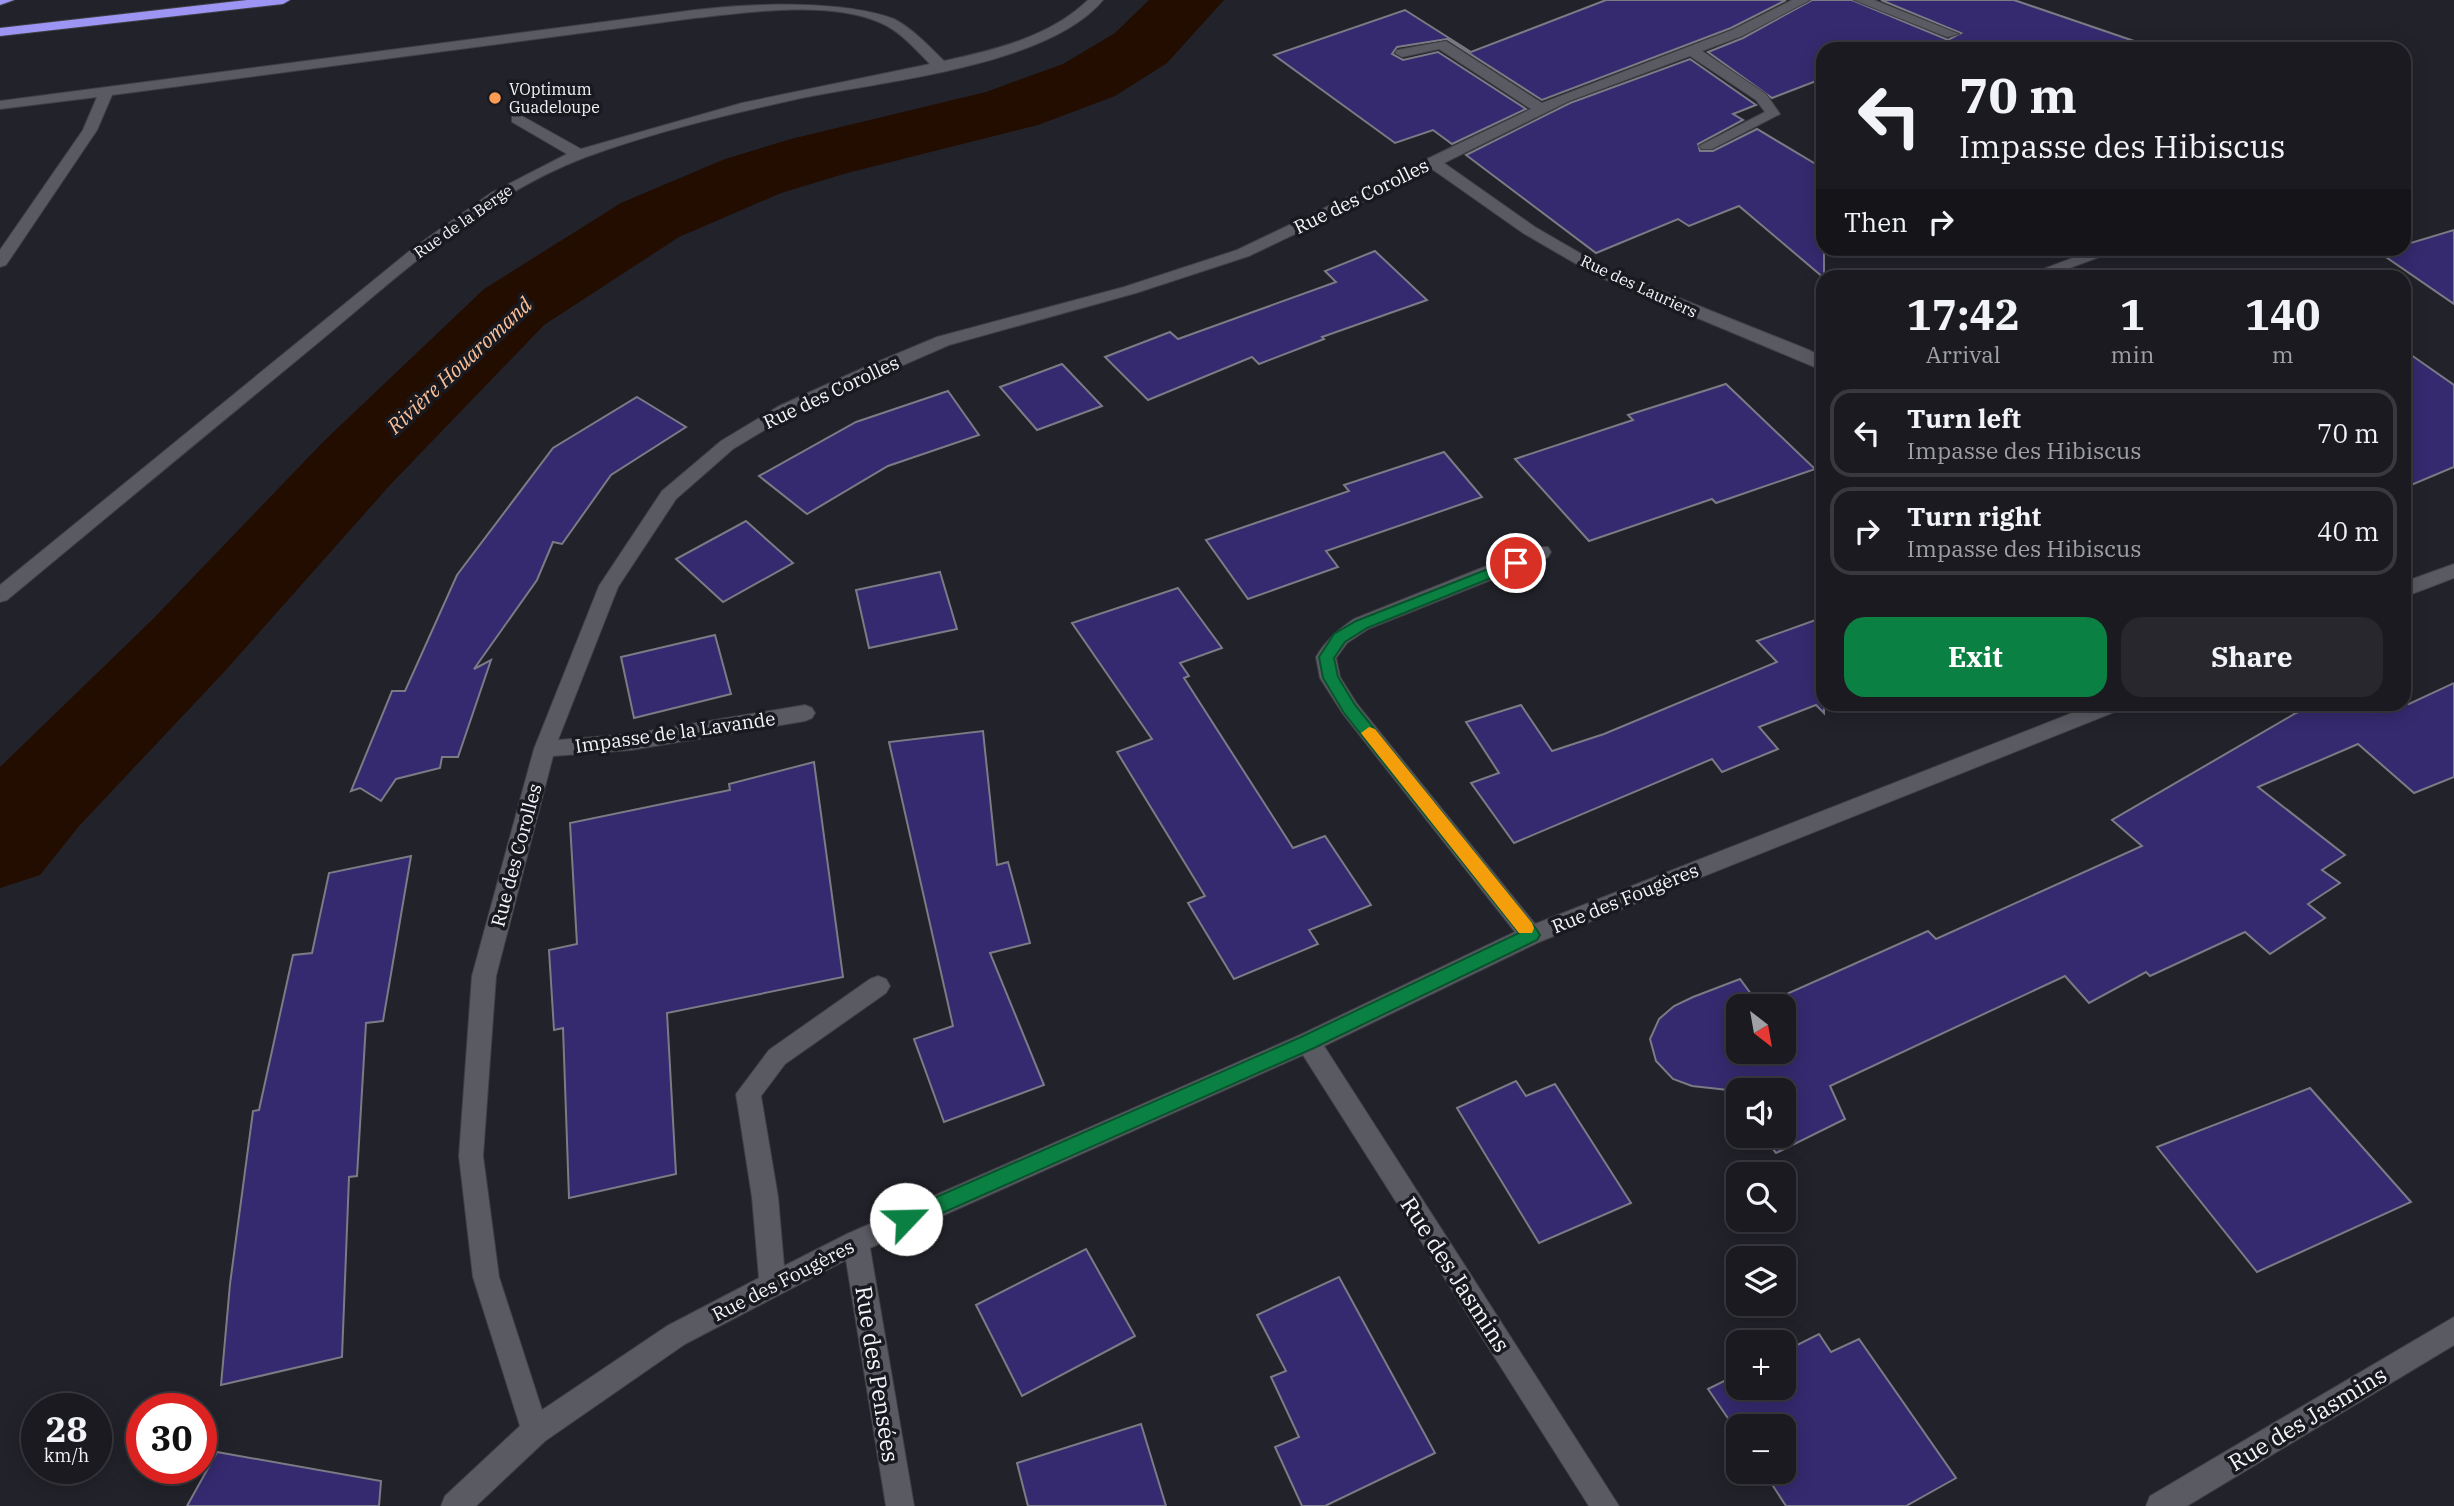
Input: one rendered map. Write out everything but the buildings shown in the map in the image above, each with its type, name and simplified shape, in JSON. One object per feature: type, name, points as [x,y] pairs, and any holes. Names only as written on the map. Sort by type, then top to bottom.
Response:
[{"type":"highway","points":[[0,1],[8,0]]},
{"type":"highway","points":[[0,32],[283,0]]},
{"type":"street","name":"Rue de la Berge","points":[[0,595],[418,252],[495,196],[580,155],[716,115],[992,54],[1051,33],[1077,19],[1096,0]]},
{"type":"street","name":"Rue des Corolles","points":[[535,1431],[486,1277],[471,1156],[484,976],[544,749],[609,586],[669,495],[727,444],[785,410],[943,341],[1130,290],[1242,253],[1329,214],[1541,109],[1737,33],[1803,0]]},
{"type":"street","points":[[1861,0],[1952,34]]},
{"type":"street","points":[[0,105],[695,14],[808,4],[836,5],[885,19],[924,49],[939,65]]},
{"type":"street","points":[[1402,53],[1441,44],[1541,109]]},
{"type":"street","points":[[1691,50],[1761,97],[1773,114],[1707,146]]},
{"type":"street","points":[[0,262],[90,130],[107,90]]},
{"type":"street","points":[[517,119],[580,155]]},
{"type":"street","name":"Rue des Lauriers","points":[[1431,162],[1529,230],[1603,273],[1816,361]]},
{"type":"street","points":[[2051,270],[2092,256]]},
{"type":"street","points":[[1803,354],[1816,350]]},
{"type":"street","points":[[1531,935],[1350,709],[1330,678],[1326,657],[1340,638],[1361,624],[1541,552]]},
{"type":"street","points":[[2411,587],[2454,571]]},
{"type":"street","name":"Rue des Fougères","points":[[455,1506],[535,1431],[676,1335],[856,1242],[1308,1042],[1531,935],[2097,711]]},
{"type":"street","name":"Impasse de la Lavande","points":[[544,749],[631,742],[805,713]]},
{"type":"street","points":[[774,1284],[765,1197],[748,1094],[776,1057],[878,986]]},
{"type":"street","name":"Rue des Jasmins","points":[[1308,1042],[1605,1506]]},
{"type":"street","name":"Rue des Pensées","points":[[856,1242],[900,1506]]},
{"type":"street","name":"Rue des Jasmins","points":[[2160,1506],[2454,1330]]},
{"type":"waterway","name":"Rivière Houaromand","points":[[0,844],[40,796],[189,645],[357,463],[514,307],[650,220],[753,176],[819,156],[1011,109],[1089,80],[1141,48],[1189,0]]},
{"type":"slow traffic","points":[[1369,733],[1526,928]]},
{"type":"place","name":"VOptimum Guadeloupe","points":[[495,98]]},
{"type":"route","points":[[906,1219],[1308,1042],[1531,935],[1350,709],[1330,678],[1326,657],[1340,638],[1361,624],[1516,563]]}]
